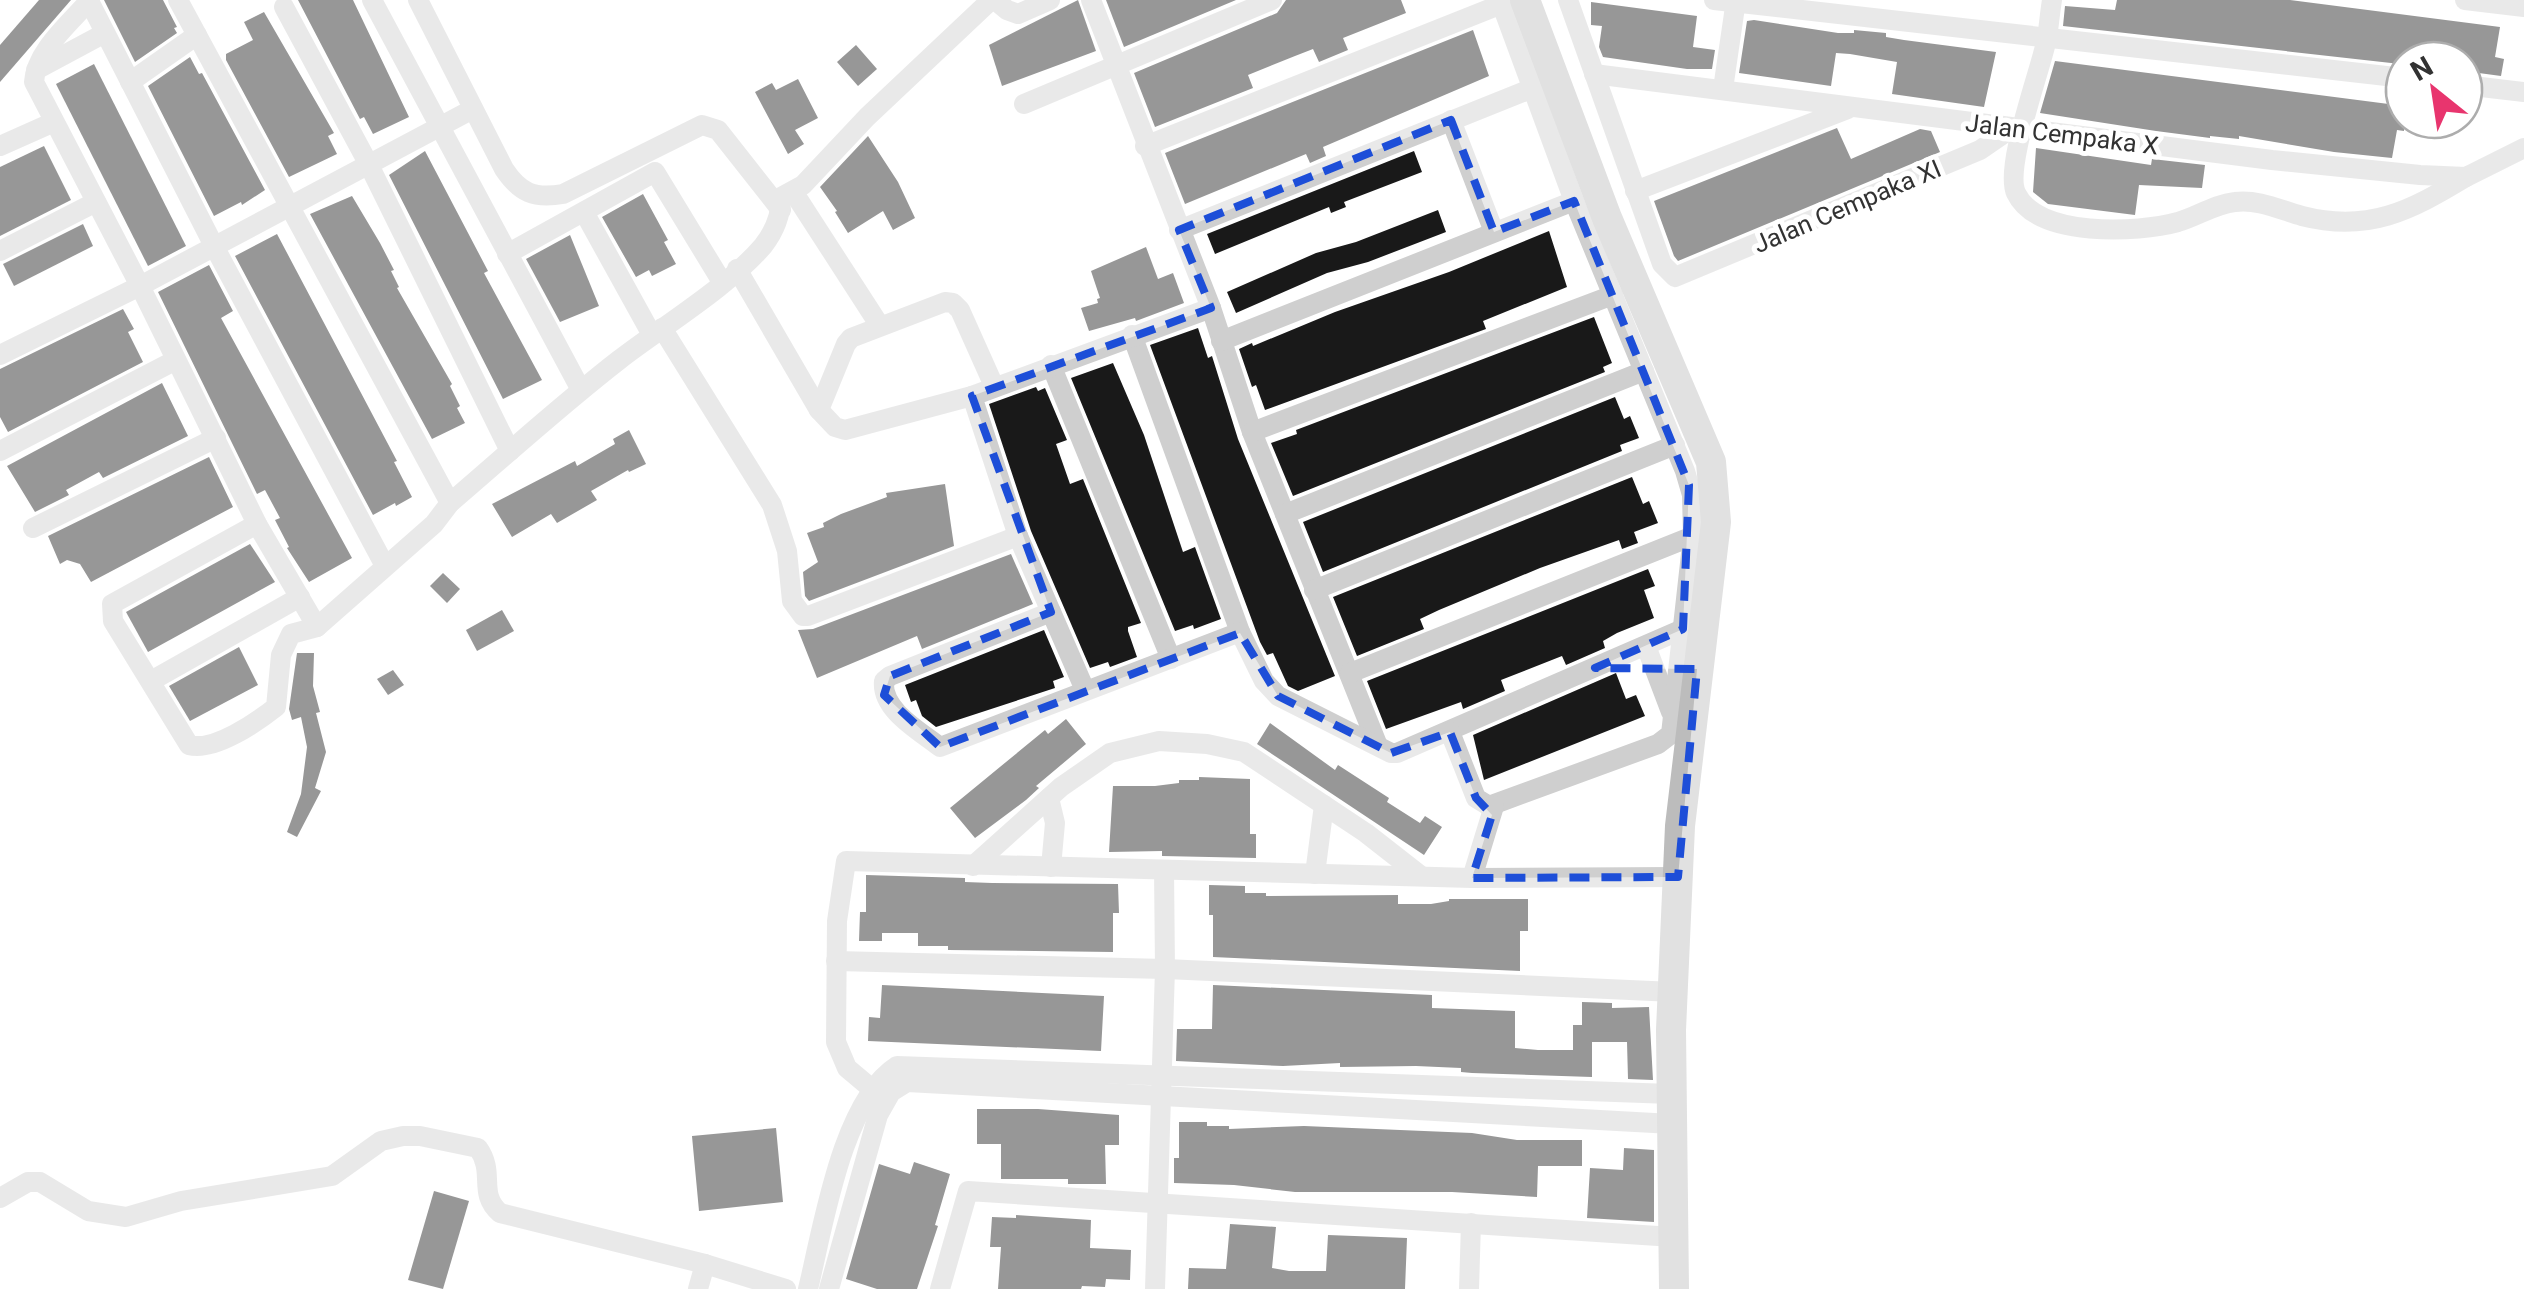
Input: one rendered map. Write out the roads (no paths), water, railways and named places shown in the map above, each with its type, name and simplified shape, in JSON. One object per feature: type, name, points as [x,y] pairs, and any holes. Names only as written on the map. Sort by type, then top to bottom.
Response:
[{"type":"street","points":[[317,627],[258,524],[34,82],[34,71],[42,57],[90,0],[214,246],[385,566]]},
{"type":"street","points":[[178,0],[450,503]]},
{"type":"street","points":[[372,0],[581,390]]},
{"type":"street","points":[[418,0],[515,186],[543,198],[563,194],[698,127],[713,127],[788,201],[880,326]]},
{"type":"street","points":[[258,524],[112,604],[114,621],[189,746],[199,748],[248,728],[276,707],[281,655],[290,634],[317,627],[434,524],[450,503],[581,390],[730,276],[761,248],[788,201],[866,117],[993,0],[1018,14],[1050,0]]},
{"type":"street","points":[[1091,0],[1211,308],[1252,432],[1378,746]]},
{"type":"street","points":[[1024,104],[1272,0]]},
{"type":"street","points":[[1568,0],[1635,192],[1850,108]]},
{"type":"street","points":[[2052,0],[2047,38],[2017,129],[2013,182],[2016,194],[2032,213],[2062,225],[2146,228],[2178,222],[2238,201],[2257,202],[2336,224],[2365,222],[2396,216],[2524,148]]},
{"type":"street","points":[[2465,0],[2524,7]]},
{"type":"street","points":[[1145,146],[1509,1]]},
{"type":"street","points":[[1509,1],[1534,88],[1565,142],[1574,201],[1674,445],[1702,480],[1683,629],[1688,668],[1674,992],[1674,1289]]},
{"type":"street","points":[[1450,732],[1476,798],[1482,804],[1494,806],[1658,744],[1671,734],[1716,522],[1509,1]]},
{"type":"street","points":[[1723,90],[1728,1],[2384,76]]},
{"type":"street","points":[[284,7],[368,163],[510,451]]},
{"type":"street","points":[[34,71],[106,33]]},
{"type":"street","points":[[130,82],[197,35]]},
{"type":"street","name":"Jalan Cempaka X","points":[[1594,74],[2272,160],[2466,178]]},
{"type":"street","points":[[2484,87],[2524,92]]},
{"type":"street","points":[[1179,230],[1534,88]]},
{"type":"street","points":[[0,355],[140,286],[473,110]]},
{"type":"street","points":[[1451,120],[1494,232]]},
{"type":"street","points":[[0,146],[54,122]]},
{"type":"street","name":"Jalan Cempaka XI","points":[[1635,192],[1662,264],[1668,273],[1678,277],[1980,150],[2017,129]]},
{"type":"street","points":[[628,160],[646,161],[656,172],[819,410],[834,427],[845,430],[972,396],[1211,308]]},
{"type":"street","points":[[507,254],[656,172]]},
{"type":"street","points":[[1222,342],[1574,201]]},
{"type":"street","points":[[0,251],[96,202]]},
{"type":"street","points":[[584,212],[772,505],[787,550],[792,602],[802,616],[1018,536]]},
{"type":"street","points":[[1252,432],[1614,295]]},
{"type":"street","points":[[819,410],[846,344],[880,326],[944,302],[954,302],[994,386]]},
{"type":"street","points":[[1132,335],[1240,632],[1264,682],[1278,696],[1391,753],[1400,753],[1683,629]]},
{"type":"street","points":[[0,451],[176,360]]},
{"type":"street","points":[[1051,364],[1171,659]]},
{"type":"street","points":[[1284,514],[1644,371]]},
{"type":"street","points":[[972,396],[1018,536],[1085,690]]},
{"type":"street","points":[[33,528],[216,438]]},
{"type":"street","points":[[1314,590],[1674,445]]},
{"type":"street","points":[[1350,673],[1692,536]]},
{"type":"street","points":[[151,681],[300,598]]},
{"type":"street","points":[[1051,612],[890,676],[884,681],[884,695],[891,706],[940,747],[1240,632]]},
{"type":"street","points":[[1646,646],[1674,719]]},
{"type":"street","points":[[973,866],[1049,798],[1110,753],[1159,741],[1207,744],[1244,752],[1366,833],[1422,876]]},
{"type":"street","points":[[1049,798],[1055,823],[1051,867]]},
{"type":"street","points":[[1315,874],[1324,805]]},
{"type":"street","points":[[1472,878],[1494,806]]},
{"type":"street","points":[[872,1089],[847,1068],[838,1052],[836,961],[846,862],[1472,878],[1678,877]]},
{"type":"street","points":[[1156,1289],[1164,870]]},
{"type":"street","points":[[836,961],[1165,969],[1674,992]]},
{"type":"street","points":[[808,1289],[842,1155],[872,1089],[896,1066],[1161,1084],[1672,1109]]},
{"type":"street","points":[[829,1289],[878,1116],[891,1092],[908,1082],[1161,1084],[1672,1109]]},
{"type":"street","points":[[0,1198],[28,1182],[40,1182],[88,1211],[126,1217],[181,1201],[314,1181],[332,1176],[381,1141],[420,1136],[478,1148],[487,1161],[488,1197],[500,1213],[706,1264],[786,1289]]},
{"type":"street","points":[[940,1289],[968,1191],[1673,1237]]},
{"type":"street","points":[[1469,1289],[1470,1223]]},
{"type":"street","points":[[698,1289],[706,1264]]}]
